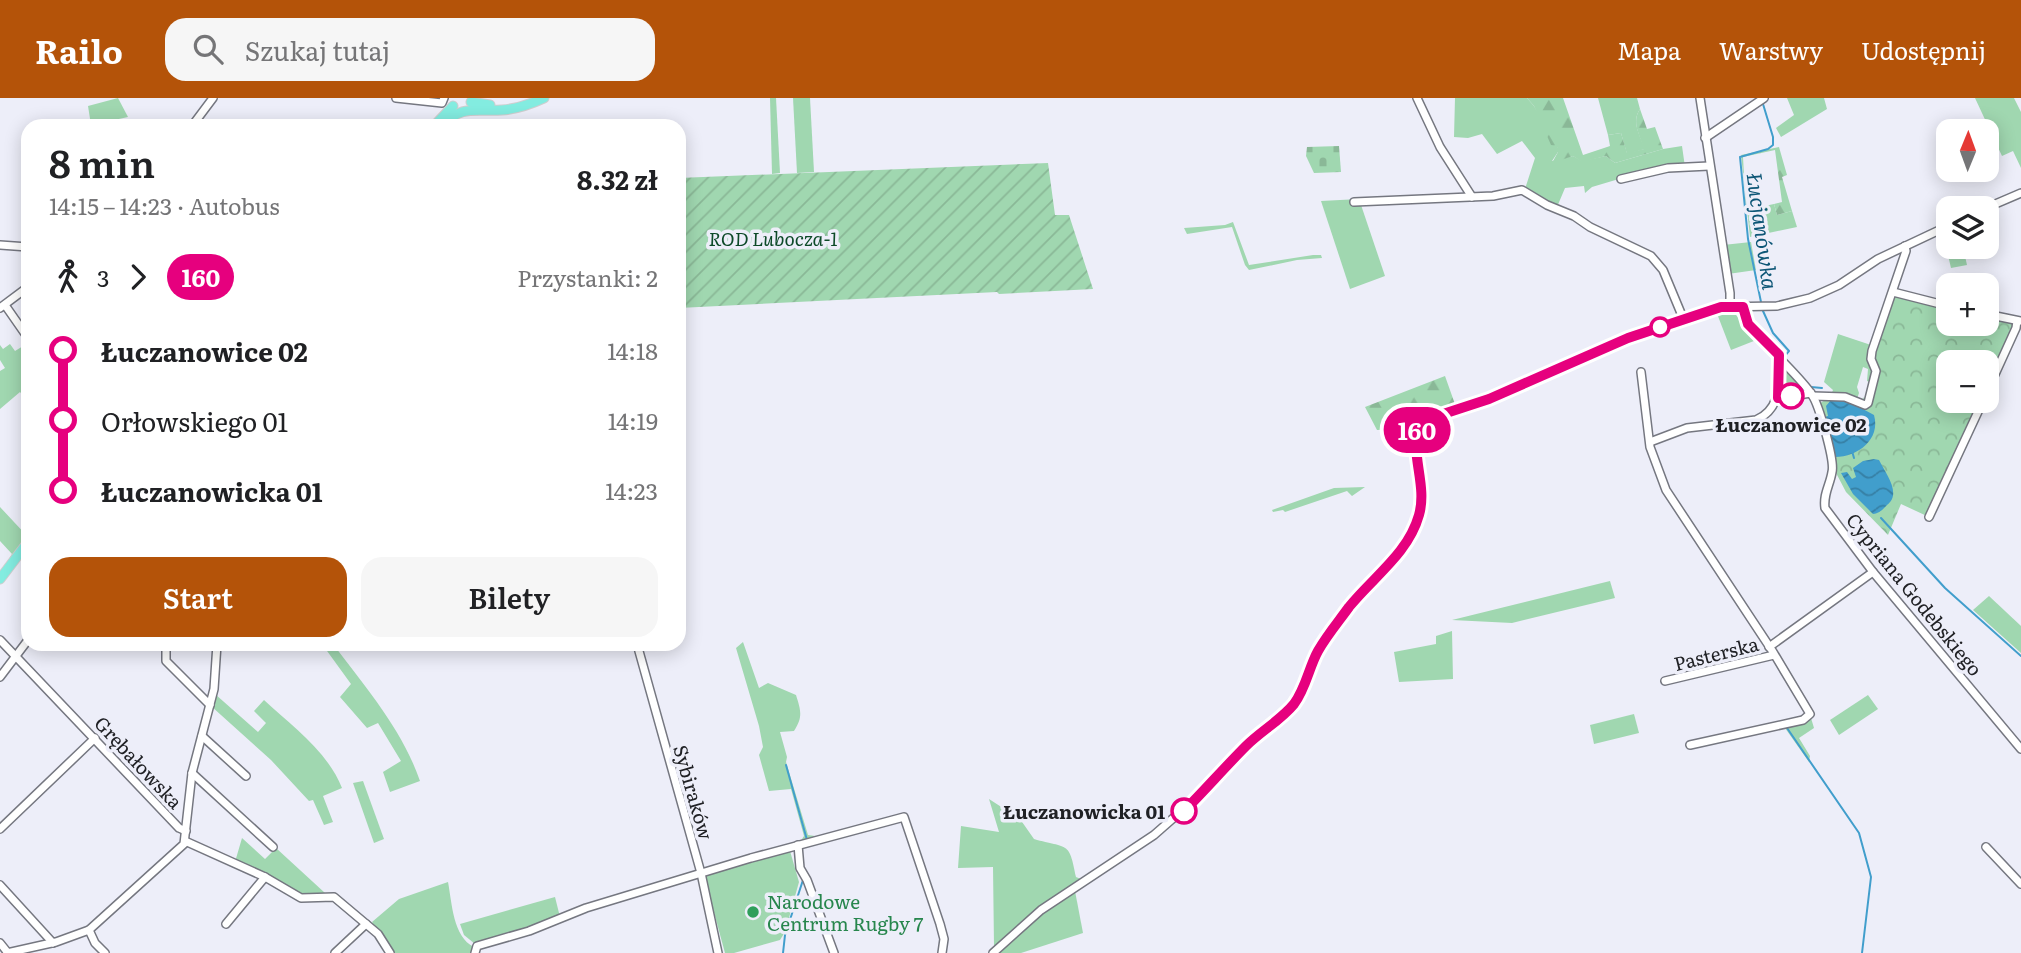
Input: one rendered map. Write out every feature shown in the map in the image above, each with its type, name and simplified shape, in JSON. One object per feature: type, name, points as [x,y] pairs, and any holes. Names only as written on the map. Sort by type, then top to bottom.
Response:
[{"type":"main road","points":[[441,119],[455,106],[470,103],[499,105],[530,98]]},
{"type":"main road","points":[[470,103],[514,109],[544,98]]},
{"type":"main road","points":[[0,579],[21,551]]},
{"type":"street","points":[[197,119],[213,98]]},
{"type":"street","points":[[396,98],[442,103],[444,98]]},
{"type":"street","points":[[1418,98],[1440,148],[1472,197]]},
{"type":"street","points":[[1700,98],[1730,306]]},
{"type":"street","points":[[1705,138],[1764,98]]},
{"type":"street","points":[[1621,179],[1668,168],[1709,166]]},
{"type":"street","points":[[1354,202],[1472,197],[1522,190],[1590,227],[1647,253],[1664,270],[1682,318]]},
{"type":"street","points":[[1999,202],[2021,193]]},
{"type":"street","points":[[993,953],[1041,910],[1134,850],[1173,820],[1211,785],[1246,746],[1289,710],[1300,695],[1319,649],[1330,632],[1402,549],[1416,525],[1422,496],[1415,451],[1417,430],[1434,417],[1489,399],[1628,338],[1682,318],[1730,306],[1777,306],[1810,298],[1839,285],[1864,267],[1936,232]]},
{"type":"street","points":[[0,245],[21,246]]},
{"type":"street","points":[[1778,398],[1812,395],[1845,397],[1865,405],[1871,395],[1876,371],[1871,351],[1906,251],[1905,246]]},
{"type":"street","points":[[21,292],[2,306],[21,329]]},
{"type":"street","points":[[1892,292],[1936,303]]},
{"type":"street","name":"Cypriana Godebskiego","points":[[1743,307],[1748,324],[1779,355],[1812,395],[1832,459],[1833,470],[1823,498],[1825,508],[1873,572],[2021,749]]},
{"type":"street","points":[[1999,317],[2019,321],[1999,366]]},
{"type":"street","points":[[1650,442],[1687,428],[1756,420],[1764,416],[1775,406],[1778,398],[1779,355]]},
{"type":"street","points":[[1641,372],[1656,467],[1673,503],[1808,709],[1808,717],[1803,720],[1690,745]]},
{"type":"street","points":[[1929,517],[1977,413]]},
{"type":"street","points":[[1769,646],[1873,572]]},
{"type":"street","name":"Grębałowska","points":[[0,640],[179,828],[186,831],[185,841]]},
{"type":"street","points":[[0,677],[21,649]]},
{"type":"street","points":[[166,651],[166,661],[210,705]]},
{"type":"street","points":[[186,831],[192,772],[210,705],[217,670],[217,651]]},
{"type":"street","name":"Sybiraków","points":[[639,651],[701,873],[718,951]]},
{"type":"street","name":"Pasterska","points":[[1665,681],[1774,655]]},
{"type":"street","points":[[202,736],[246,776]]},
{"type":"street","points":[[0,829],[95,738]]},
{"type":"street","points":[[192,772],[273,847]]},
{"type":"street","points":[[476,949],[586,908],[798,845],[904,817],[940,924],[944,939],[942,953]]},
{"type":"street","points":[[0,943],[7,953],[53,943],[89,930],[166,862],[185,841],[265,877],[301,898],[334,897],[380,937],[390,953]]},
{"type":"street","points":[[798,845],[800,867],[810,886],[834,953]]},
{"type":"street","points":[[1986,847],[2021,884]]},
{"type":"street","points":[[226,924],[265,877]]},
{"type":"street","points":[[0,885],[53,943]]},
{"type":"street","points":[[335,953],[366,924]]},
{"type":"street","points":[[89,930],[95,943],[105,953]]},
{"type":"street","points":[[81,934],[86,941],[95,943]]},
{"type":"green space","points":[[118,98],[128,117],[90,119],[88,106]]},
{"type":"green space","points":[[770,98],[776,98],[780,173],[772,174]]},
{"type":"green space","points":[[793,98],[810,98],[814,172],[797,173]]},
{"type":"green space","points":[[1455,98],[1527,98],[1558,148],[1552,161],[1573,156],[1582,161],[1606,156],[1615,163],[1682,146],[1685,167],[1649,170],[1592,187],[1585,193],[1584,186],[1565,188],[1557,207],[1525,189],[1535,158],[1522,141],[1497,154],[1482,134],[1468,138],[1454,137]]},
{"type":"green space","points":[[1527,98],[1563,98],[1583,155],[1610,146],[1608,135],[1621,133],[1627,153],[1644,149],[1636,124],[1640,109],[1647,129],[1655,127],[1663,149],[1615,163],[1606,156],[1582,162],[1573,156],[1552,163],[1558,148],[1551,145],[1534,106]]},
{"type":"green space","points":[[1598,98],[1637,98],[1640,109],[1636,124],[1645,149],[1627,154],[1621,133],[1608,135]]},
{"type":"green space","points":[[1787,98],[1824,98],[1827,109],[1781,137],[1776,128],[1794,115]]},
{"type":"green space","points":[[1975,98],[2014,98],[2021,112],[2021,168],[2013,151],[2002,156],[1999,150],[1999,119],[1985,119]]},
{"type":"green space","points":[[1339,146],[1341,172],[1314,173],[1306,156],[1307,147]]},
{"type":"green space","points":[[1779,147],[1787,175],[1782,177],[1792,211],[1777,215],[1774,204],[1782,202],[1775,150],[1743,157],[1741,155]]},
{"type":"green space","points":[[1741,155],[1743,157],[1745,190]]},
{"type":"green space","name":"ROD Lubocza-1","points":[[1048,163],[1055,215],[1069,215],[1093,289],[686,308],[686,178]]},
{"type":"green space","points":[[1359,199],[1385,276],[1350,289],[1321,201]]},
{"type":"green space","points":[[1774,204],[1777,215],[1792,211],[1797,227],[1750,237],[1747,210]]},
{"type":"green space","points":[[1233,222],[1249,265],[1313,255],[1321,255],[1322,258],[1249,270],[1232,227],[1187,234],[1184,228]]},
{"type":"green space","points":[[1751,242],[1756,270],[1728,274],[1723,245]]},
{"type":"green space","points":[[1949,259],[1966,259],[1967,265],[1951,268]]},
{"type":"green space","points":[[1893,296],[1936,305],[1936,336],[1999,336],[1999,320],[2015,324],[1999,360],[1999,350],[1936,350],[1936,413],[1977,413],[1929,517],[1901,504],[1888,535],[1846,492],[1835,471],[1819,404],[1837,398],[1869,408],[1876,376],[1872,357]]},
{"type":"green space","points":[[1716,311],[1733,312],[1759,339],[1731,350]]},
{"type":"green space","points":[[1838,334],[1871,345],[1872,383],[1867,381],[1868,369],[1863,367],[1857,387],[1857,399],[1862,401],[1864,397],[1865,403],[1831,395],[1833,390],[1824,382]]},
{"type":"green space","points":[[10,344],[15,351],[21,347],[21,393],[0,409],[0,371],[5,368],[0,360],[0,345],[3,349]]},
{"type":"green space","points":[[1782,365],[1803,388],[1802,391],[1781,393],[1779,389]]},
{"type":"green space","points":[[1445,376],[1456,407],[1425,418],[1415,429],[1377,430],[1365,407]]},
{"type":"green space","points":[[1365,487],[1352,496],[1347,491],[1285,512],[1272,510],[1334,488]]},
{"type":"green space","points":[[0,507],[21,530],[21,546],[0,575],[12,554],[0,541]]},
{"type":"green space","points":[[1610,581],[1615,598],[1512,623],[1452,620]]},
{"type":"green space","points":[[1989,596],[2021,626],[2021,653],[1973,610]]},
{"type":"green space","points":[[1452,631],[1453,679],[1399,682],[1394,652],[1436,644],[1436,636]]},
{"type":"green space","points":[[743,642],[759,688],[768,683],[796,695],[800,710],[799,722],[794,731],[780,732],[808,835],[822,837],[800,842],[804,836],[791,789],[769,791],[759,755],[763,747],[759,726],[736,648]]},
{"type":"green space","points":[[327,651],[338,651],[382,710],[403,744],[420,781],[390,792],[383,772],[401,761],[378,723],[367,728],[340,697],[351,684]]},
{"type":"green space","points":[[215,694],[258,732],[266,723],[254,711],[264,700],[319,751],[342,788],[323,796],[333,822],[324,825],[313,800],[309,801],[271,760],[211,706]]},
{"type":"green space","points":[[1868,695],[1878,709],[1839,735],[1830,720]]},
{"type":"green space","points":[[1634,714],[1639,733],[1594,744],[1590,725]]},
{"type":"green space","points":[[1811,718],[1814,728],[1799,738],[1810,756],[1809,762],[1785,728],[1779,728]]},
{"type":"green space","points":[[363,781],[384,839],[374,843],[353,783]]},
{"type":"green space","points":[[989,799],[1020,819],[1034,839],[1069,851],[1076,877],[1081,879],[994,946],[993,867],[958,868],[961,826],[999,832]]},
{"type":"green space","points":[[242,838],[265,859],[276,848],[325,893],[305,896],[235,862]]},
{"type":"green space","name":"Narodowe Centrum Rugby 7","points":[[790,851],[799,882],[785,932],[780,940],[725,953],[705,879],[708,873]]},
{"type":"green space","points":[[448,882],[458,928],[467,942],[474,947],[473,953],[392,953],[372,922],[399,899]]},
{"type":"green space","points":[[1075,891],[1083,933],[1021,953],[997,953],[1036,919]]},
{"type":"green space","points":[[555,897],[560,917],[522,932],[475,944],[464,935],[460,924]]},
{"type":"water","points":[[1831,400],[1848,401],[1874,415],[1874,432],[1871,439],[1852,454],[1835,457],[1824,417],[1828,416],[1826,406]]},
{"type":"water","points":[[1879,460],[1889,477],[1893,495],[1882,510],[1873,514],[1853,494],[1841,473],[1847,472],[1852,479],[1856,477],[1853,468],[1863,461]]},
{"type":"waterway","name":"Łucjanówka","points":[[1761,302],[1748,239],[1740,157],[1773,145],[1763,104]]},
{"type":"waterway","name":"Łucjanówka","points":[[1763,311],[1773,333],[1789,351],[1783,358]]},
{"type":"waterway","name":"Łucjanówka","points":[[1811,387],[1822,388]]},
{"type":"waterway","name":"Łucjanówka","points":[[1852,451],[1854,458]]},
{"type":"waterway","name":"Łucjanówka","points":[[1881,518],[1945,588],[2021,656]]},
{"type":"waterway","points":[[1787,728],[1859,833],[1871,877],[1862,953]]},
{"type":"waterway","points":[[786,765],[807,840]]},
{"type":"waterway","points":[[783,953],[785,935],[803,880]]},
{"type":"bus line","name":"160","points":[[1184,811],[1246,746],[1289,710],[1300,695],[1319,649],[1330,632],[1411,536],[1422,496],[1415,451],[1417,430],[1434,417],[1536,380],[1628,338],[1682,318],[1730,306],[1743,307],[1748,324],[1779,355],[1778,398],[1791,396]]},
{"type":"place","name":"Łuczanowice 02","points":[[1791,396]]},
{"type":"place","name":"Łuczanowicka 01","points":[[1184,811]]},
{"type":"place","name":"Narodowe Centrum Rugby 7","points":[[753,912]]}]
